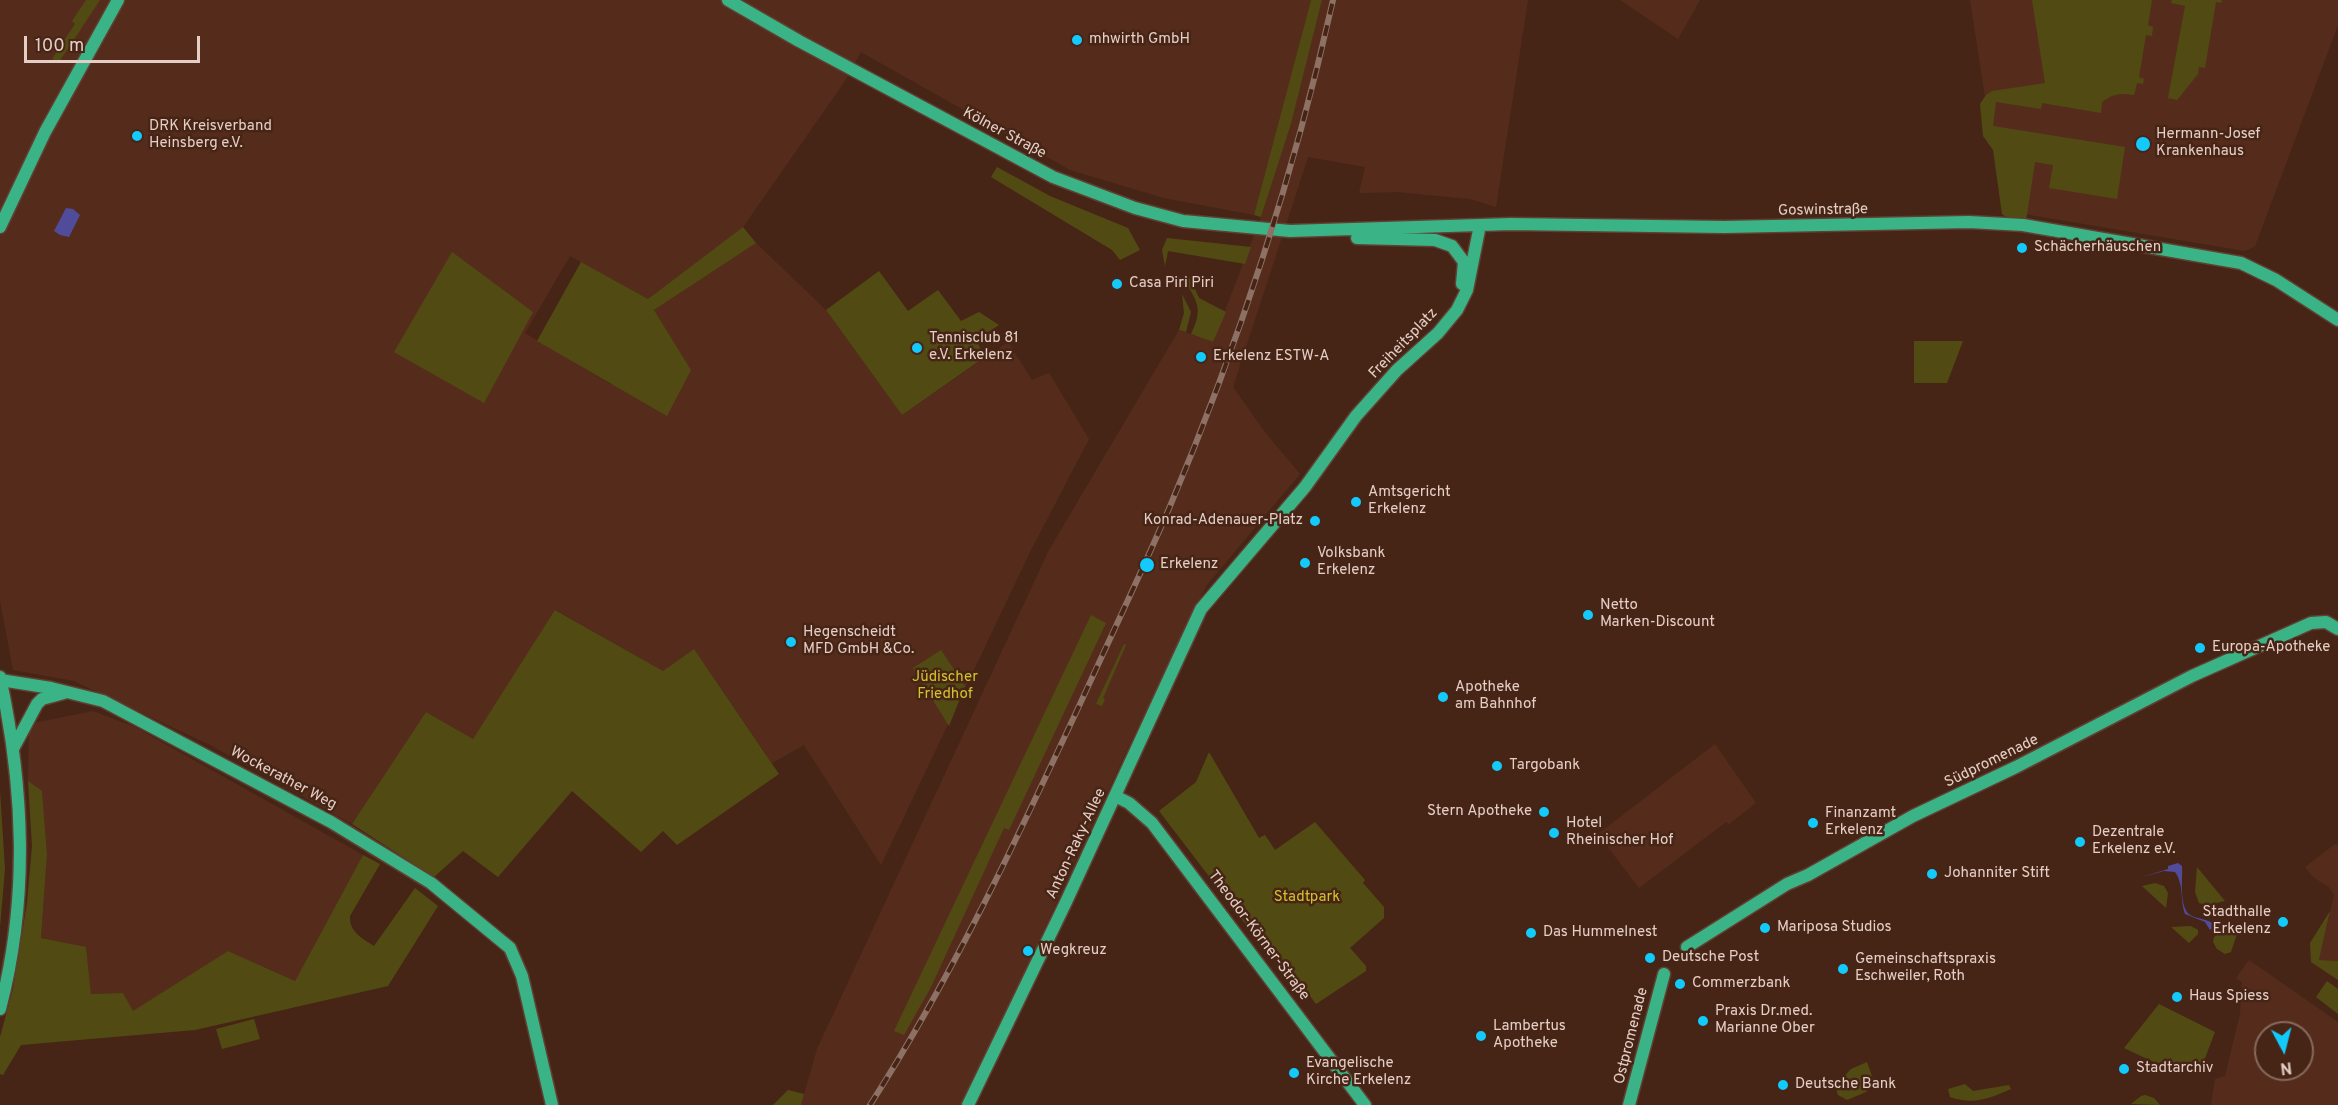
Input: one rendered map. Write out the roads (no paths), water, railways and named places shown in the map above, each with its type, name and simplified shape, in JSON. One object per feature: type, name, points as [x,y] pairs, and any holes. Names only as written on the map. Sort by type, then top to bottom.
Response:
[{"type":"street","points":[[0,227],[45,132],[118,0]]},
{"type":"street","name":"Kölner Straße","points":[[728,0],[799,42],[1053,177],[1116,202],[1183,221],[1235,228],[1290,231]]},
{"type":"street","name":"Goswinstraße","points":[[1290,231],[1480,225],[1724,227],[1969,222],[2023,225],[2241,263],[2276,280],[2338,320]]},
{"type":"street","name":"Freiheitsplatz","points":[[1212,595],[1305,487],[1337,439],[1397,370],[1438,333],[1457,310],[1467,290],[1480,225]]},
{"type":"street","points":[[1347,231],[1355,238],[1435,240],[1452,246],[1464,262],[1461,283],[1467,290]]},
{"type":"street","name":"Anton-Raky-Allee","points":[[968,1105],[1201,609],[1212,595]]},
{"type":"street","name":"Südpromenade","points":[[1687,947],[1787,884],[1808,875],[1913,816],[2057,747],[2192,676],[2300,627],[2319,622],[2338,629]]},
{"type":"street","points":[[0,679],[13,748],[21,845],[16,936],[0,1009]]},
{"type":"street","name":"Wockerather Weg","points":[[0,679],[103,701],[343,829],[431,883],[502,939],[510,948],[518,965],[552,1105]]},
{"type":"street","points":[[13,748],[42,699],[68,692]]},
{"type":"street","name":"Theodor-Körner-Straße","points":[[1115,796],[1129,803],[1152,823],[1303,1021],[1349,1087],[1365,1105]]},
{"type":"street","name":"Ostpromenade","points":[[1629,1105],[1664,974]]},
{"type":"railway","points":[[870,1105],[928,1008],[982,908],[1135,584],[1194,449],[1241,323],[1282,195],[1301,130],[1333,0]]},
{"type":"place","name":"mhwirth GmbH","points":[[1077,40]]},
{"type":"place","name":"DRK Kreisverband Heinsberg e.V.","points":[[137,136]]},
{"type":"place","name":"Hermann-Josef Krankenhaus","points":[[2143,144]]},
{"type":"place","name":"Schächerhäuschen","points":[[2022,248]]},
{"type":"place","name":"Casa Piri Piri","points":[[1117,284]]},
{"type":"place","name":"Tennisclub 81 e.V. Erkelenz","points":[[917,348]]},
{"type":"place","name":"Erkelenz ESTW-A","points":[[1201,357]]},
{"type":"place","name":"Amtsgericht Erkelenz","points":[[1356,502]]},
{"type":"place","name":"Konrad-Adenauer-Platz","points":[[1315,521]]},
{"type":"place","name":"Volksbank Erkelenz","points":[[1305,563]]},
{"type":"place","name":"Erkelenz","points":[[1147,565]]},
{"type":"place","name":"Netto Marken-Discount","points":[[1588,615]]},
{"type":"place","name":"Hegenscheidt MFD GmbH &Co.","points":[[791,642]]},
{"type":"place","name":"Europa-Apotheke","points":[[2200,648]]},
{"type":"place","name":"Apotheke am Bahnhof","points":[[1443,697]]},
{"type":"place","name":"Targobank","points":[[1497,766]]},
{"type":"place","name":"Stern Apotheke","points":[[1544,812]]},
{"type":"place","name":"Finanzamt Erkelenz","points":[[1813,823]]},
{"type":"place","name":"Hotel Rheinischer Hof","points":[[1554,833]]},
{"type":"place","name":"Dezentrale Erkelenz e.V.","points":[[2080,842]]},
{"type":"place","name":"Johanniter Stift","points":[[1932,874]]},
{"type":"place","name":"Stadthalle Erkelenz","points":[[2283,922]]},
{"type":"place","name":"Mariposa Studios","points":[[1765,928]]},
{"type":"place","name":"Das Hummelnest","points":[[1531,933]]},
{"type":"place","name":"Wegkreuz","points":[[1028,951]]},
{"type":"place","name":"Deutsche Post","points":[[1650,958]]},
{"type":"place","name":"Gemeinschaftspraxis Eschweiler, Roth","points":[[1843,969]]},
{"type":"place","name":"Commerzbank","points":[[1680,984]]},
{"type":"place","name":"Haus Spiess","points":[[2177,997]]},
{"type":"place","name":"Praxis Dr.med. Marianne Ober","points":[[1703,1021]]},
{"type":"place","name":"Lambertus Apotheke","points":[[1481,1036]]},
{"type":"place","name":"Stadtarchiv","points":[[2124,1069]]},
{"type":"place","name":"Evangelische Kirche Erkelenz","points":[[1294,1073]]},
{"type":"place","name":"Deutsche Bank","points":[[1783,1085]]},
{"type":"park label","name":"Jüdischer Friedhof","points":[[945,686]]},
{"type":"park label","name":"Stadtpark","points":[[1307,898]]}]
